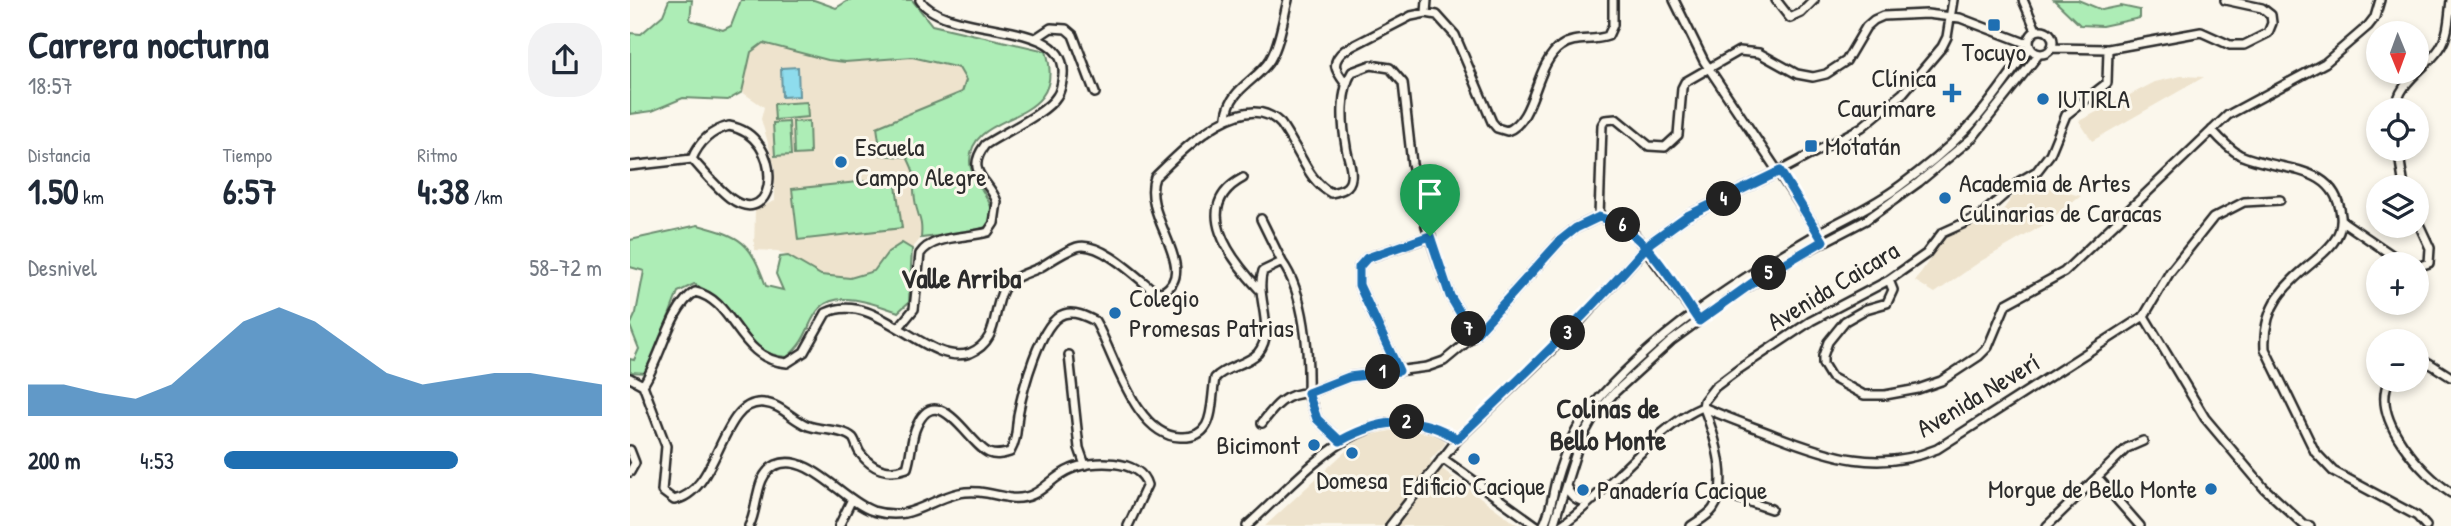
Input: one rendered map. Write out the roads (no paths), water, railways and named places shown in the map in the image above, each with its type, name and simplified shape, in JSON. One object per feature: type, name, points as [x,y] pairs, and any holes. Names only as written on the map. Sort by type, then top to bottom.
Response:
[{"type":"street","points":[[900,326],[914,309],[920,254],[924,248],[938,242],[988,232],[994,223],[998,202],[980,177],[979,153],[985,145],[1046,107],[1058,96],[1063,73],[1061,61],[1049,46],[1036,38],[949,18],[929,10],[920,0]]},
{"type":"street","points":[[1227,116],[1228,105],[1240,88],[1270,60],[1288,0]]},
{"type":"street","points":[[1426,13],[1427,0]]},
{"type":"street","points":[[1345,83],[1335,70],[1336,56],[1411,16],[1426,13],[1437,15],[1455,35],[1492,122],[1497,128],[1507,131],[1520,123],[1553,52],[1574,40],[1608,36],[1614,24],[1613,0]]},
{"type":"street","points":[[1674,0],[1708,68],[1780,171],[1821,237]]},
{"type":"street","points":[[1776,0],[1790,18],[1801,13],[1814,0]]},
{"type":"street","points":[[1390,526],[1457,439],[1569,332],[1646,247],[1687,216],[1862,127],[1891,104],[1942,47],[1952,16],[1953,0]]},
{"type":"street","points":[[2023,0],[2036,30]]},
{"type":"street","points":[[1821,237],[1866,220],[1904,194],[1973,137],[2039,54],[2052,48],[2108,49],[2201,32],[2230,45],[2244,45],[2268,33],[2272,23],[2271,15],[2262,8],[2225,0]]},
{"type":"street","points":[[1889,281],[1893,290],[1887,303],[1866,309],[1845,321],[1828,342],[1823,356],[1823,364],[1831,377],[1864,395],[1885,396],[1918,389],[1941,381],[1979,356],[1989,347],[2006,304],[2064,272],[2212,130],[2244,103],[2325,63],[2368,26],[2375,17],[2380,0]]},
{"type":"street","points":[[2399,98],[2408,82],[2440,48],[2447,35],[2451,0]]},
{"type":"street","points":[[1599,217],[1602,125],[1605,120],[1616,119],[1649,146],[1665,147],[1678,135],[1682,88],[1685,82],[1739,51],[1759,52],[1797,74],[1813,77],[1826,74],[1846,61],[1866,27],[1883,16],[1952,16],[2029,45],[2039,54]]},
{"type":"street","points":[[1036,38],[1051,28],[1066,29],[1073,35],[1095,93]]},
{"type":"street","points":[[1543,526],[1549,516],[1557,479],[1587,412],[1636,362],[1754,273],[1861,212],[1933,160],[1966,130],[2029,45],[2030,36],[2036,30]]},
{"type":"street","points":[[2036,30],[2049,32],[2053,40],[2052,48]]},
{"type":"street","name":"Avenida Caicara","points":[[1703,407],[1704,401],[1715,387],[1739,369],[1811,321],[1889,281],[1926,254],[1942,233],[1980,216],[2020,181],[2037,171],[2050,154],[2066,115],[2107,83],[2108,49]]},
{"type":"street","points":[[643,385],[663,349],[681,302],[695,292],[713,300],[754,350],[777,362],[797,359],[810,343],[822,317],[834,309],[853,309],[900,326],[922,344],[944,353],[969,353],[981,346],[993,330],[999,300],[1011,280],[1079,246],[1099,250],[1154,290],[1163,292],[1171,287],[1177,271],[1153,197],[1153,183],[1166,167],[1227,116],[1253,113],[1272,118],[1281,124],[1316,182],[1331,193],[1340,191],[1346,188],[1352,177],[1345,144],[1345,83],[1352,72],[1371,65],[1390,68],[1403,83],[1412,164],[1430,236],[1450,296],[1474,336]]},
{"type":"street","points":[[729,126],[737,128],[761,146],[771,181],[770,191],[764,200],[756,203],[732,199],[691,159],[698,144],[712,133],[729,126]]},
{"type":"street","points":[[2212,130],[2238,154],[2285,169],[2312,173],[2320,178],[2339,202],[2342,221],[2336,240],[2286,284],[2274,299],[2264,331],[2265,349],[2315,452],[2333,471],[2417,516],[2426,526]]},
{"type":"street","points":[[630,166],[691,159]]},
{"type":"street","points":[[1243,178],[1223,191],[1218,200],[1216,218],[1244,273],[1259,289]]},
{"type":"street","points":[[2280,201],[2244,202],[2213,218],[2170,272],[2144,316],[2205,418],[2264,488],[2305,526]]},
{"type":"street","points":[[1262,423],[1284,398],[1296,393],[1308,393],[1349,377],[1399,371],[1444,361],[1474,336],[1561,240],[1576,228],[1599,217],[1623,226],[1646,247],[1697,318]]},
{"type":"street","points":[[1261,219],[1293,279],[1301,305],[1308,393],[1317,419],[1340,441]]},
{"type":"street","points":[[2342,221],[2387,252]]},
{"type":"street","points":[[1399,371],[1359,285],[1359,267],[1367,258],[1430,236]]},
{"type":"street","points":[[2424,238],[2431,254],[2429,263]]},
{"type":"street","points":[[630,378],[643,385],[666,446],[662,491],[674,500],[691,493],[709,471],[727,431],[742,410],[760,402],[785,411],[808,426],[846,434],[853,438],[860,453],[875,467],[887,472],[907,468],[915,431],[925,414],[934,410],[949,413],[977,446],[998,455],[1010,452],[1016,443],[1025,385],[1045,332],[1053,320],[1062,315],[1076,313],[1095,321],[1148,424],[1172,437],[1191,438],[1201,435],[1207,427],[1215,378],[1251,358],[1262,344],[1265,314],[1259,289],[1263,271],[1282,261]]},
{"type":"street","name":"Avenida Neverí","points":[[1703,407],[1837,458],[1867,463],[1905,460],[1947,443],[2144,316]]},
{"type":"street","points":[[1553,526],[1565,480],[1594,416],[1641,367],[1697,318]]},
{"type":"street","points":[[1069,355],[1079,448],[1085,465]]},
{"type":"street","points":[[2429,363],[2451,377]]},
{"type":"street","points":[[2385,392],[2393,424],[2422,471],[2451,493]]},
{"type":"street","points":[[1560,526],[1597,498],[1677,420],[1703,407],[1715,448],[1720,492],[1712,512],[1691,526]]},
{"type":"street","points":[[1247,526],[1340,441],[1370,426],[1400,422],[1429,425],[1457,439]]},
{"type":"street","points":[[2047,526],[2127,448],[2143,442]]},
{"type":"street","points":[[630,450],[635,463],[630,472]]},
{"type":"street","points":[[1442,458],[1537,526]]},
{"type":"street","points":[[749,526],[761,481],[769,469],[782,463],[796,464],[811,470],[851,501],[873,511],[912,514],[945,498],[967,492],[1023,498],[1036,495],[1063,473],[1085,465],[1126,466],[1144,478],[1146,493],[1128,526]]},
{"type":"street","points":[[2098,478],[2140,526]]},
{"type":"street","points":[[1565,480],[1567,489],[1575,498],[1589,502],[1597,498]]},
{"type":"street","points":[[1720,492],[1771,509]]},
{"type":"street","points":[[839,526],[851,501]]},
{"type":"water","points":[[798,67],[799,96],[782,97],[781,68]]},
{"type":"place","name":"Tocuyo","points":[[1994,25]]},
{"type":"place","name":"Clínica Caurimare","points":[[1952,93]]},
{"type":"place","name":"IUTIRLA","points":[[2043,99]]},
{"type":"place","name":"Motatán","points":[[1811,146]]},
{"type":"place","name":"Escuela Campo Alegre","points":[[841,162]]},
{"type":"place","name":"Academia de Artes Culinarias de Caracas","points":[[1945,198]]},
{"type":"place","name":"Colegio Promesas Patrias","points":[[1115,313]]},
{"type":"place","name":"Bicimont","points":[[1314,445]]},
{"type":"place","name":"Domesa","points":[[1352,453]]},
{"type":"place","name":"Edificio Cacique","points":[[1474,459]]},
{"type":"place","name":"Morgue de Bello Monte","points":[[2211,489]]},
{"type":"place","name":"Panadería Cacique","points":[[1583,490]]},
{"type":"district","name":"Valle Arriba","points":[[961,278]]},
{"type":"district","name":"Colinas de Bello Monte","points":[[1608,424]]}]
